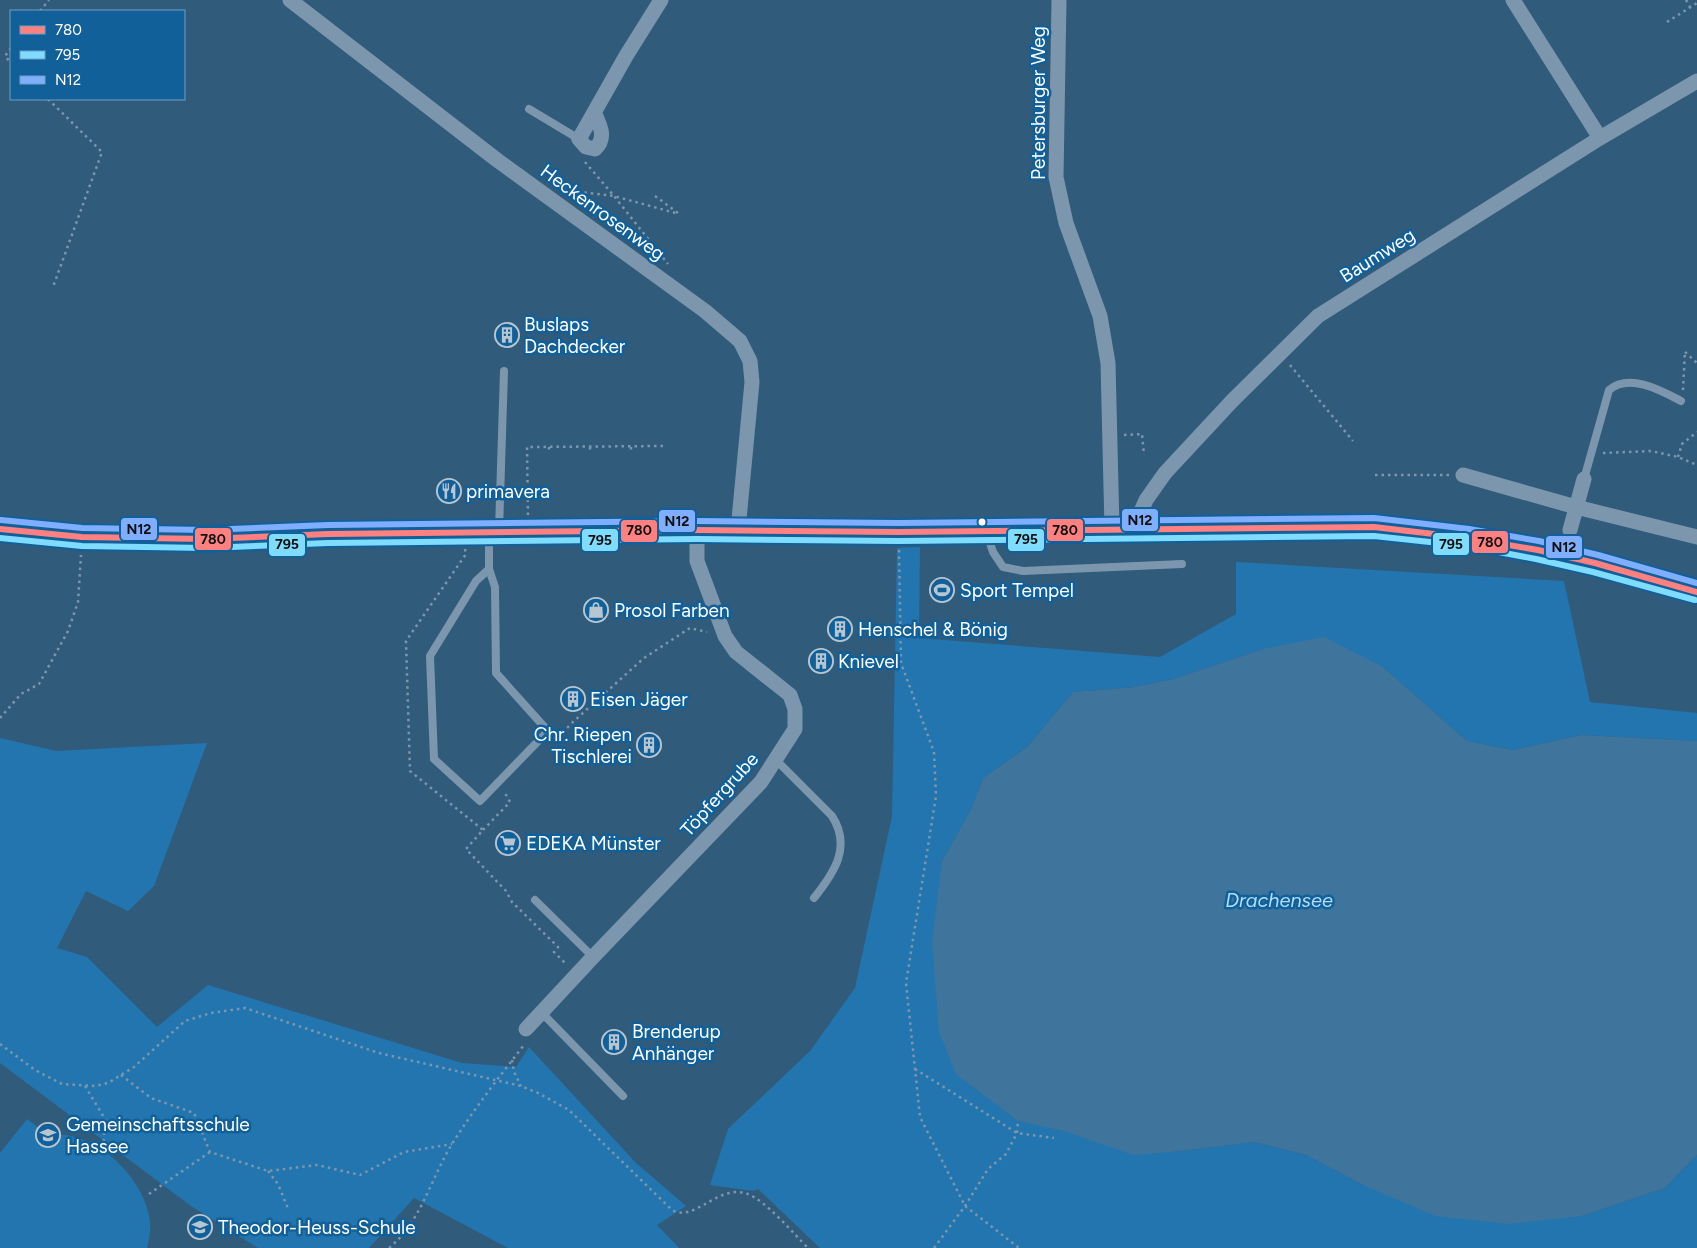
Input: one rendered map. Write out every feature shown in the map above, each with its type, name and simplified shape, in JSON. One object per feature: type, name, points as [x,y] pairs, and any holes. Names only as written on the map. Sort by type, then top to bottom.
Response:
[{"type":"main road","points":[[0,530],[82,537],[206,539],[328,534],[465,532],[738,530],[898,532],[1112,528],[1374,527],[1440,533],[1562,555],[1697,592]]},
{"type":"street","name":"Heckenrosenweg","points":[[290,0],[539,191],[705,311],[740,341],[750,361],[752,382],[738,530]]},
{"type":"street","points":[[594,112],[603,134],[600,144],[595,149],[586,146],[579,140],[594,112],[661,0]]},
{"type":"street","name":"Petersburger Weg","points":[[1059,0],[1056,177],[1066,224],[1100,316],[1108,363],[1112,528]]},
{"type":"street","points":[[1513,0],[1600,138]]},
{"type":"street","name":"Baumweg","points":[[1139,528],[1140,516],[1146,500],[1165,473],[1232,401],[1318,316],[1600,138],[1697,81]]},
{"type":"street","points":[[1462,475],[1576,507],[1697,537]]},
{"type":"street","points":[[1570,530],[1584,479]]},
{"type":"street","name":"Töpfergrube","points":[[526,1030],[593,957],[762,782],[795,730],[796,709],[790,695],[736,652],[725,636],[697,561],[697,530]]},
{"type":"lane","points":[[529,110],[579,140]]},
{"type":"lane","points":[[489,569],[476,581],[430,656],[434,759],[480,801],[548,731],[496,673],[495,588],[489,569],[494,532],[504,371]]},
{"type":"lane","points":[[1584,479],[1609,390],[1617,384],[1629,382],[1659,389],[1681,401]]},
{"type":"lane","points":[[985,530],[994,552],[1003,567],[1023,571],[1182,564]]},
{"type":"lane","points":[[1562,555],[1570,530]]},
{"type":"lane","points":[[776,760],[832,816],[840,834],[839,856],[836,866],[829,879],[814,898]]},
{"type":"lane","points":[[535,900],[593,957]]},
{"type":"lane","points":[[541,1012],[623,1096]]},
{"type":"path","points":[[41,10],[49,0]]},
{"type":"path","points":[[1686,0],[1690,7]]},
{"type":"path","points":[[1667,22],[1697,3]]},
{"type":"path","points":[[10,49],[5,56],[10,62]]},
{"type":"path","points":[[49,100],[102,152],[53,287]]},
{"type":"path","points":[[579,140],[573,149],[614,196],[669,265]]},
{"type":"path","points":[[539,191],[559,189],[614,196],[679,214],[655,196]]},
{"type":"path","points":[[1681,401],[1685,384],[1685,351],[1697,363]]},
{"type":"path","points":[[1281,353],[1353,441]]},
{"type":"path","points":[[1678,457],[1682,444],[1697,432]]},
{"type":"path","points":[[1110,436],[1142,434],[1144,455]]},
{"type":"path","points":[[631,446],[631,452]]},
{"type":"path","points":[[528,532],[527,448],[663,446]]},
{"type":"path","points":[[549,447],[549,453]]},
{"type":"path","points":[[590,447],[590,452]]},
{"type":"path","points":[[1592,450],[1601,453],[1652,451],[1678,457],[1697,465]]},
{"type":"path","points":[[1375,475],[1462,475]]},
{"type":"path","points":[[465,532],[466,554],[406,641],[410,771],[484,830]]},
{"type":"path","points":[[898,532],[901,663],[934,752],[936,796],[906,983],[920,1117],[965,1206],[1019,1248]]},
{"type":"path","points":[[0,718],[21,694],[39,684],[68,631],[78,602],[82,537]]},
{"type":"path","points":[[554,742],[574,721],[644,658],[690,628],[706,632],[722,629]]},
{"type":"path","points":[[512,786],[505,793],[510,802],[466,849],[506,891],[512,902],[558,947],[554,952],[577,974]]},
{"type":"path","points":[[0,1044],[35,1070],[62,1084],[95,1086],[108,1083],[134,1067],[185,1022],[210,1013],[245,1008],[379,1053],[521,1086],[538,1093],[569,1110],[672,1210],[678,1213],[690,1212],[721,1195],[734,1191],[748,1194],[760,1202],[808,1248]]},
{"type":"path","points":[[388,1248],[396,1242],[414,1218],[427,1196],[436,1172],[452,1144],[525,1043],[520,1038],[526,1030]]},
{"type":"path","points":[[512,1060],[514,1072],[521,1086]]},
{"type":"path","points":[[915,1069],[1017,1133],[1054,1138]]},
{"type":"path","points":[[121,1075],[151,1098],[194,1113],[210,1152],[268,1171],[317,1165],[360,1175],[404,1152],[452,1144]]},
{"type":"path","points":[[85,1086],[105,1119],[103,1150]]},
{"type":"path","points":[[934,1248],[965,1206],[988,1169],[1006,1154],[1017,1133],[1018,1122]]},
{"type":"path","points":[[149,1194],[210,1152]]},
{"type":"path","points":[[268,1171],[278,1184],[289,1211]]},
{"type":"shaded area","points":[[920,547],[919,638],[1160,657],[1236,614],[1236,562],[1564,581],[1590,702],[1697,713],[1697,741],[1581,735],[1513,750],[1467,741],[1383,667],[1263,649],[1173,679],[1134,687],[1073,692],[1027,747],[983,778],[971,809],[942,861],[1018,1121],[1172,1152],[1254,1142],[1306,1155],[1363,1185],[1582,1216],[1665,1188],[1697,1155],[1697,1248],[820,1248],[758,1189],[753,1191],[710,1185],[728,1129],[810,1051],[855,988],[892,816],[897,548]]},
{"type":"shaded area","points":[[0,738],[56,751],[207,743],[154,886],[128,911],[86,891],[57,948],[87,957],[157,1027],[208,985],[462,1063],[516,1067],[529,1047],[635,1162],[686,1206],[657,1225],[679,1248],[508,1248],[414,1198],[369,1248],[258,1248],[191,1206],[0,1063]]},
{"type":"shaded area","name":"Gemeinschaftsschule Hassee","points":[[27,1119],[43,1131],[39,1136],[66,1135],[81,1139],[95,1145],[121,1166],[132,1178],[147,1206],[150,1235],[147,1248],[0,1248],[0,1153]]},
{"type":"water","name":"Drachensee","points":[[1324,637],[1383,667],[1467,741],[1513,750],[1581,735],[1697,741],[1697,1155],[1665,1188],[1582,1216],[1509,1224],[1435,1216],[1363,1185],[1306,1155],[1254,1142],[1133,1155],[1064,1131],[1018,1121],[956,1074],[939,1032],[932,941],[942,861],[971,809],[983,778],[1027,747],[1073,692],[1134,687],[1173,679],[1263,649]]},
{"type":"transit line","name":"N12","points":[[1,520],[82,528],[206,530],[328,525],[697,521],[898,523],[1374,518],[1469,529],[1539,541],[1598,555],[1697,583]]},
{"type":"transit line","name":"780","points":[[0,529],[82,537],[206,539],[328,534],[697,530],[898,532],[1374,527],[1468,538],[1538,550],[1595,563],[1697,592]]},
{"type":"transit line","name":"795","points":[[0,538],[82,546],[206,548],[328,543],[697,539],[898,541],[1374,536],[1467,546],[1536,559],[1593,572],[1695,600]]},
{"type":"place","name":"Buslaps Dachdecker","points":[[507,335]]},
{"type":"place","name":"primavera","points":[[449,491]]},
{"type":"place","name":"Sport Tempel","points":[[942,590]]},
{"type":"place","name":"Prosol Farben","points":[[596,610]]},
{"type":"place","name":"Henschel & Bönig","points":[[840,629]]},
{"type":"place","name":"Knievel","points":[[821,661]]},
{"type":"place","name":"Eisen Jäger","points":[[573,699]]},
{"type":"place","name":"Chr. Riepen Tischlerei","points":[[649,745]]},
{"type":"place","name":"EDEKA Münster","points":[[508,843]]},
{"type":"place","name":"Brenderup Anhänger","points":[[614,1042]]},
{"type":"place","name":"Gemeinschaftsschule Hassee","points":[[48,1135]]},
{"type":"place","name":"Theodor-Heuss-Schule","points":[[200,1227]]}]
